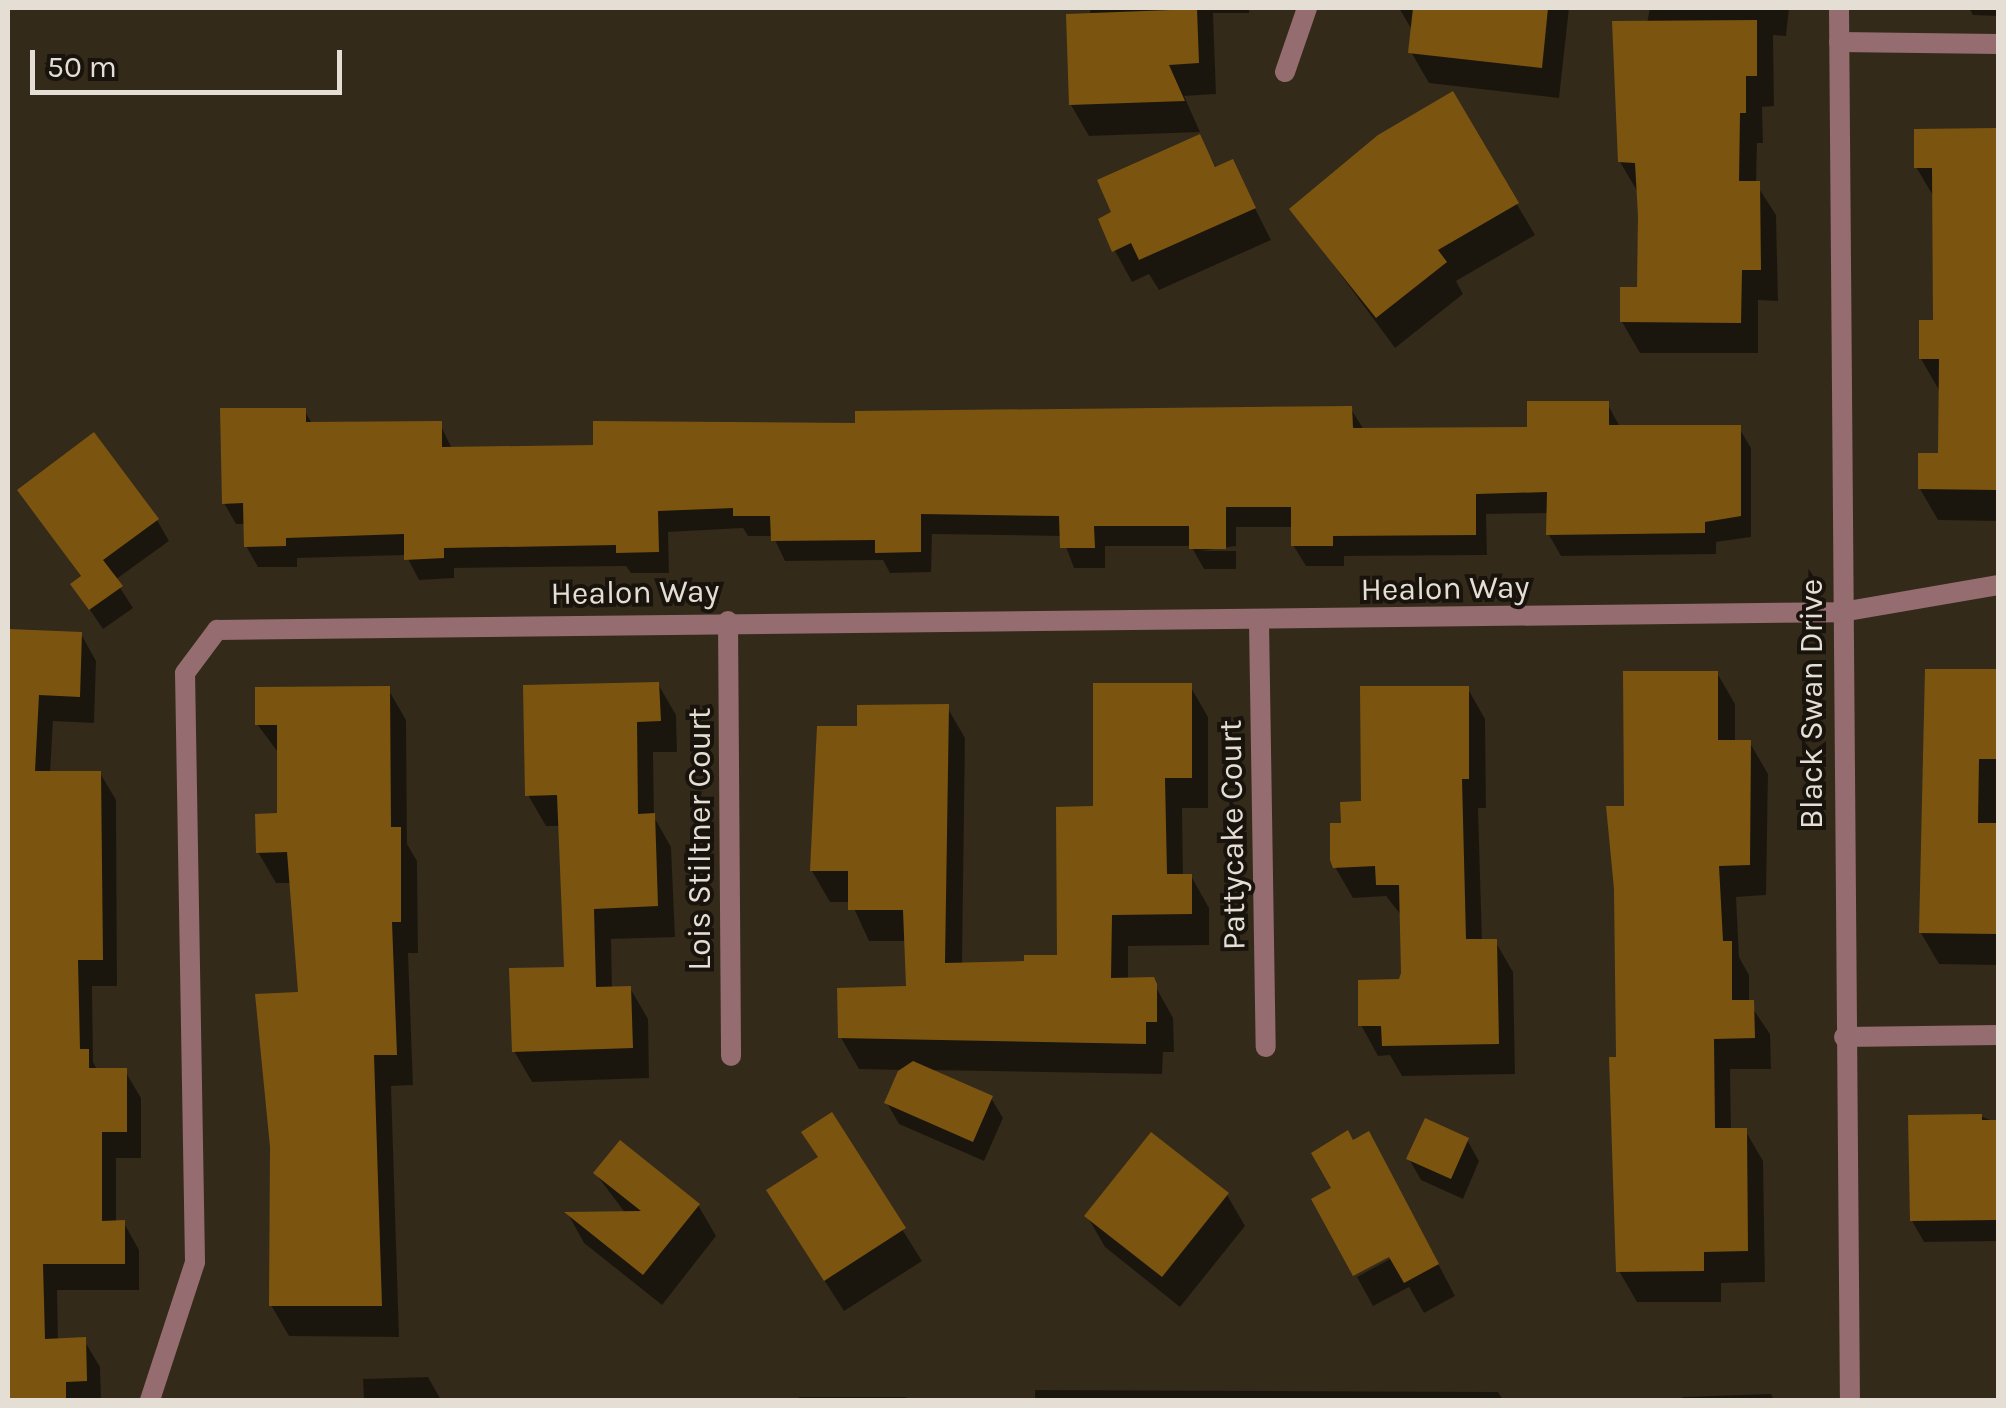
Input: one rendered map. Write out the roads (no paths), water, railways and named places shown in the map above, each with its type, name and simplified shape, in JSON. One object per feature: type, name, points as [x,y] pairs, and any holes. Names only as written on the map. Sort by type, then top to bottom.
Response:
[{"type":"street","points":[[1285,72],[1307,8]]},
{"type":"street","name":"Black Swan Drive","points":[[1839,8],[1844,1037],[1850,1400]]},
{"type":"street","points":[[1840,42],[1998,44]]},
{"type":"street","name":"Healon Way","points":[[150,1400],[195,1262],[184,673],[216,630],[728,621],[1259,622],[1842,612],[1998,585]]},
{"type":"street","name":"Lois Stiltner Court","points":[[728,621],[731,1056]]},
{"type":"street","name":"Pattycake Court","points":[[1259,622],[1266,1047]]},
{"type":"street","points":[[1844,1037],[1998,1035]]}]
